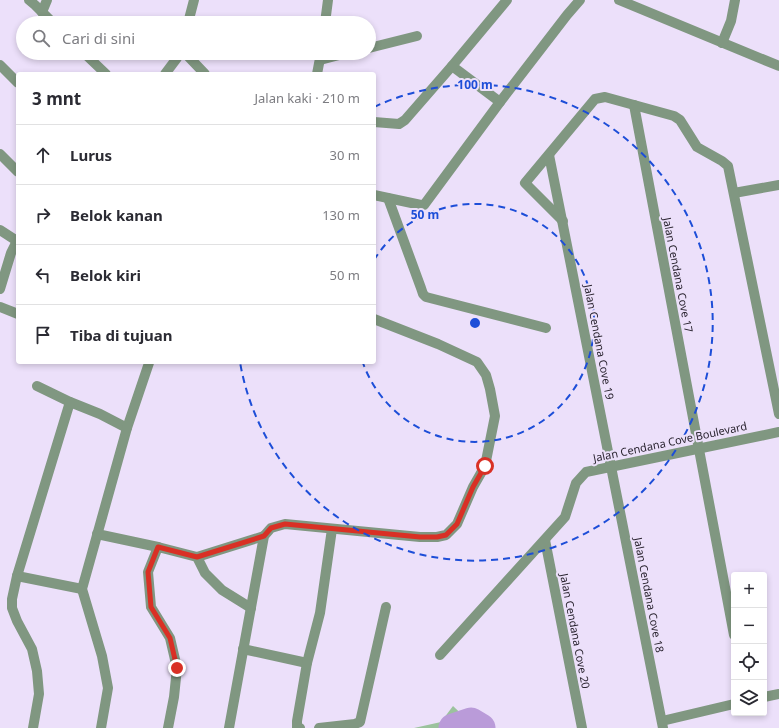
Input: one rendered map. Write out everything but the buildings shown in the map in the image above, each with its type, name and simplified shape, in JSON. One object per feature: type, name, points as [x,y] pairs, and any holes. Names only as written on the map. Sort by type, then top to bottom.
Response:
[{"type":"street","points":[[29,0],[46,16]]},
{"type":"street","points":[[42,12],[46,0]]},
{"type":"street","points":[[190,16],[194,0]]},
{"type":"street","points":[[326,16],[328,0]]},
{"type":"street","points":[[376,122],[399,124],[405,120],[507,0]]},
{"type":"street","points":[[376,195],[424,205],[500,102],[580,0]]},
{"type":"street","points":[[619,0],[779,66]]},
{"type":"street","points":[[722,43],[731,21],[735,0]]},
{"type":"street","points":[[376,46],[417,36]]},
{"type":"street","points":[[91,60],[104,72]]},
{"type":"street","points":[[166,72],[176,60]]},
{"type":"street","points":[[192,60],[203,72]]},
{"type":"street","points":[[317,72],[320,60]]},
{"type":"street","points":[[0,65],[16,81]]},
{"type":"street","points":[[452,66],[500,102]]},
{"type":"street","points":[[563,222],[526,183],[595,99],[604,97],[674,116],[680,120],[697,147],[728,166],[779,414]]},
{"type":"street","name":"Jalan Cendana Cove 17","points":[[634,105],[731,619]]},
{"type":"street","points":[[0,154],[16,170]]},
{"type":"street","name":"Jalan Cendana Cove 19","points":[[549,155],[611,466]]},
{"type":"street","points":[[734,193],[779,185]]},
{"type":"street","points":[[388,198],[423,294],[426,297],[546,328]]},
{"type":"street","points":[[0,230],[16,239]]},
{"type":"street","points":[[0,289],[15,256]]},
{"type":"street","points":[[0,307],[16,313]]},
{"type":"street","points":[[229,728],[264,536],[271,528],[285,524],[420,537],[437,537],[446,535],[457,524],[473,487],[485,466],[495,416],[486,375],[477,362],[438,344],[376,319]]},
{"type":"street","points":[[101,728],[108,688],[102,656],[82,589],[127,428],[148,364]]},
{"type":"street","points":[[37,386],[70,402],[100,414],[127,428]]},
{"type":"street","points":[[33,728],[39,694],[37,671],[32,649],[17,621],[12,608],[12,599],[17,576],[70,402]]},
{"type":"street","name":"Jalan Cendana Cove Boulevard","points":[[440,655],[565,517],[576,483],[586,472],[779,432]]},
{"type":"street","name":"Jalan Cendana Cove 18","points":[[611,466],[663,725]]},
{"type":"street","points":[[298,728],[297,721],[307,663],[320,613],[332,528]]},
{"type":"street","points":[[97,534],[197,557],[264,536]]},
{"type":"street","name":"Jalan Cendana Cove 20","points":[[545,540],[582,728]]},
{"type":"street","points":[[158,547],[148,572],[151,607],[170,638],[177,668],[174,697],[168,728]]},
{"type":"street","points":[[197,557],[205,573],[222,590],[251,608]]},
{"type":"street","points":[[17,576],[82,589]]},
{"type":"street","points":[[319,728],[355,724],[360,722],[386,607]]},
{"type":"street","points":[[243,649],[307,663]]},
{"type":"street","points":[[767,696],[779,694]]},
{"type":"street","points":[[663,725],[731,705]]},
{"type":"green space","points":[[453,706],[476,728],[414,728],[441,722]]},
{"type":"waterway","points":[[453,728],[471,722],[481,728]]},
{"type":"route","points":[[177,668],[170,638],[151,607],[148,572],[158,547],[197,557],[264,536],[271,528],[285,524],[420,537],[437,537],[446,535],[457,524],[473,487],[485,466]]}]
